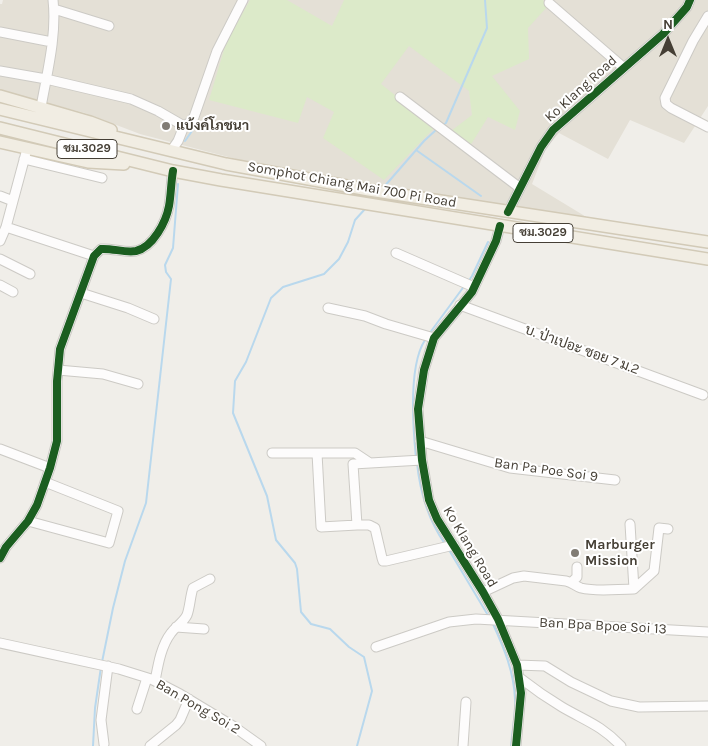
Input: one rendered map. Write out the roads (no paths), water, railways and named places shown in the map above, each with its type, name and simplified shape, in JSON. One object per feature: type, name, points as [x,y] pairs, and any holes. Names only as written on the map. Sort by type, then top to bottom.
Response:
[{"type":"main road","points":[[0,96],[90,122],[152,146]]},
{"type":"main road","name":"Somphot Chiang Mai 700 Pi Road","points":[[0,109],[226,164],[387,193],[708,242]]},
{"type":"main road","name":"Somphot Chiang Mai 700 Pi Road","points":[[0,128],[172,171],[500,226],[708,258]]},
{"type":"main road","points":[[0,142],[26,154],[88,162],[148,165]]},
{"type":"street","points":[[171,151],[178,141],[184,126],[190,123],[194,117],[217,51],[243,0]]},
{"type":"street","name":"Ko Klang Road","points":[[508,212],[541,147],[553,130],[662,34],[687,7],[690,0]]},
{"type":"street","points":[[549,3],[624,68]]},
{"type":"street","points":[[41,107],[52,42],[54,5],[109,26]]},
{"type":"street","points":[[708,16],[693,41],[665,98],[666,104],[671,108],[708,127]]},
{"type":"street","points":[[0,32],[52,42]]},
{"type":"street","points":[[0,71],[46,79],[131,99],[158,111],[184,126]]},
{"type":"street","points":[[400,97],[520,188]]},
{"type":"street","points":[[0,241],[6,227],[26,154],[102,178]]},
{"type":"street","points":[[0,558],[3,545],[28,521],[50,468],[57,441],[60,349],[94,256],[101,249],[110,248],[133,252],[143,249],[150,244],[168,212],[172,171]]},
{"type":"street","points":[[0,196],[13,201]]},
{"type":"street","name":"Ko Klang Road","points":[[500,226],[496,241],[474,287],[460,305],[430,336],[418,409],[420,441],[418,460],[429,500],[449,546],[483,592],[492,619],[517,665],[521,693],[516,746]]},
{"type":"street","points":[[6,227],[94,256]]},
{"type":"street","points":[[396,253],[474,287]]},
{"type":"street","points":[[0,259],[30,274]]},
{"type":"street","points":[[0,284],[13,292]]},
{"type":"street","points":[[81,293],[128,308],[154,319]]},
{"type":"street","name":"บ. ป่าเปอะ ซอย 7 ม.2","points":[[460,305],[703,395]]},
{"type":"street","points":[[328,308],[365,316],[430,336]]},
{"type":"street","points":[[58,370],[108,375],[138,384]]},
{"type":"street","name":"Ban Pa Poe Soi 9","points":[[420,441],[510,468],[615,480]]},
{"type":"street","points":[[0,449],[50,468]]},
{"type":"street","points":[[272,453],[356,453],[370,463]]},
{"type":"street","points":[[317,453],[321,527],[369,524],[375,528],[383,561],[449,546]]},
{"type":"street","points":[[357,524],[353,464],[418,460]]},
{"type":"street","points":[[28,521],[109,543],[118,511],[45,482]]},
{"type":"street","points":[[630,524],[634,589]]},
{"type":"street","points":[[483,592],[512,578],[524,576],[572,582],[578,587],[590,590],[634,589],[654,570],[659,528],[668,529]]},
{"type":"street","points":[[572,582],[577,576],[577,567]]},
{"type":"street","points":[[137,709],[157,668],[166,640],[188,613],[193,588],[210,579]]},
{"type":"street","name":"Ban Bpa Bpoe Soi 13","points":[[376,648],[449,622],[492,619],[595,627],[708,632]]},
{"type":"street","points":[[176,628],[204,629]]},
{"type":"street","name":"Ban Pong Soi 2","points":[[0,643],[103,665],[151,680],[190,699],[261,746]]},
{"type":"street","points":[[103,665],[101,720],[104,744]]},
{"type":"street","points":[[517,665],[545,666],[571,682],[611,701],[639,707],[708,706]]},
{"type":"street","points":[[520,678],[541,694],[586,718],[609,734],[621,746]]},
{"type":"street","points":[[150,746],[176,726],[190,699]]},
{"type":"street","points":[[463,746],[466,702]]},
{"type":"waterway","points":[[443,125],[446,123],[487,28],[485,0]]},
{"type":"waterway","points":[[185,141],[192,131],[195,122]]},
{"type":"waterway","points":[[383,188],[437,129]]},
{"type":"waterway","points":[[416,150],[481,196]]},
{"type":"waterway","points":[[102,662],[125,561],[146,503],[171,279],[166,272],[165,265],[173,248],[178,184]]},
{"type":"waterway","points":[[357,746],[372,691],[364,657],[349,647],[330,629],[311,624],[301,612],[295,563],[276,540],[267,496],[233,413],[235,381],[246,362],[271,298],[283,287],[324,274],[339,259],[348,242],[355,220],[365,209]]},
{"type":"waterway","points":[[468,282],[488,242]]},
{"type":"waterway","points":[[429,334],[465,285]]},
{"type":"waterway","points":[[416,458],[413,414],[414,381],[416,365],[425,340]]},
{"type":"waterway","points":[[417,463],[420,485],[429,515],[445,544]]},
{"type":"waterway","points":[[449,550],[489,617]]},
{"type":"waterway","points":[[493,624],[508,660],[513,679],[515,711],[511,746]]},
{"type":"waterway","points":[[93,746],[95,708],[101,667]]},
{"type":"place","name":"แบ้งค์โภชนา","points":[[166,126]]},
{"type":"place","name":"Marburger Mission","points":[[575,553]]}]
